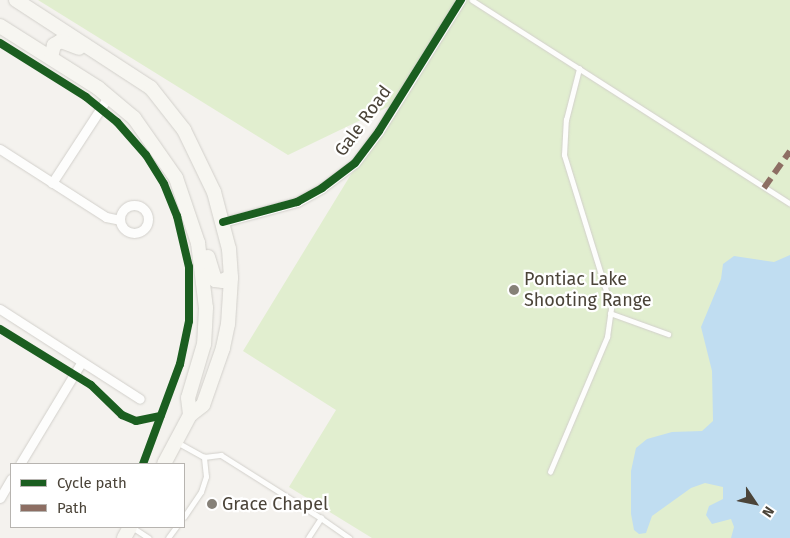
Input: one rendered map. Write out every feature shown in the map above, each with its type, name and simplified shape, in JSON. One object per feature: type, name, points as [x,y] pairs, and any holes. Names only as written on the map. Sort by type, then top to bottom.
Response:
[{"type":"main road","points":[[16,0],[151,88],[184,130],[201,160],[223,222],[231,276],[228,324],[221,354],[203,405],[190,415],[165,463]]},
{"type":"main road","points":[[0,26],[51,57],[108,97],[134,118],[176,178],[198,243],[206,308],[203,348],[188,398],[190,415]]},
{"type":"main road","points":[[51,57],[54,45],[66,41],[129,81],[151,88]]},
{"type":"main road","points":[[186,208],[202,223],[213,277],[223,282],[231,276]]},
{"type":"main road","points":[[203,348],[209,353],[221,354]]},
{"type":"street","name":"Gale Road","points":[[223,222],[296,202],[322,188],[355,163],[379,131],[461,0]]},
{"type":"street","points":[[52,182],[108,97]]},
{"type":"street","points":[[0,150],[106,217],[120,220]]},
{"type":"street","points":[[0,309],[81,363],[140,399]]},
{"type":"street","points":[[21,463],[81,363]]},
{"type":"street","points":[[0,498],[10,481]]},
{"type":"lane","points":[[472,0],[790,203]]},
{"type":"lane","points":[[550,472],[570,418],[590,382],[607,337],[610,313],[602,271],[564,154],[566,120],[579,69]]},
{"type":"lane","points":[[610,313],[668,334]]},
{"type":"lane","points":[[176,441],[204,457],[222,455],[350,538]]},
{"type":"lane","points":[[185,516],[201,492],[206,477],[204,457]]},
{"type":"lane","points":[[308,538],[321,518]]},
{"type":"lane","points":[[133,528],[149,538]]},
{"type":"green space","name":"Pontiac Lake Shooting Range","points":[[38,0],[790,0],[790,538],[372,538],[289,487],[336,410],[243,351],[394,104],[288,155]]},
{"type":"water","points":[[790,255],[790,538],[731,538],[734,527],[731,519],[712,524],[706,515],[709,506],[723,499],[723,487],[705,483],[691,488],[652,516],[646,533],[639,534],[634,530],[631,514],[631,471],[636,448],[647,439],[672,432],[702,431],[713,421],[712,371],[701,327],[721,279],[723,264],[734,256],[774,262]]},
{"type":"marked path","points":[[764,188],[790,151]]},
{"type":"cycle path","points":[[223,222],[297,202],[322,188],[355,163],[379,131],[461,0]]},
{"type":"cycle path","points":[[0,43],[86,97],[117,122],[146,155],[164,184],[177,216],[189,267],[189,321],[180,364],[143,463]]},
{"type":"cycle path","points":[[0,329],[91,385],[122,415],[136,421],[160,416]]},
{"type":"place","name":"Pontiac Lake Shooting Range","points":[[514,290]]},
{"type":"place","name":"Grace Chapel","points":[[212,504]]}]
